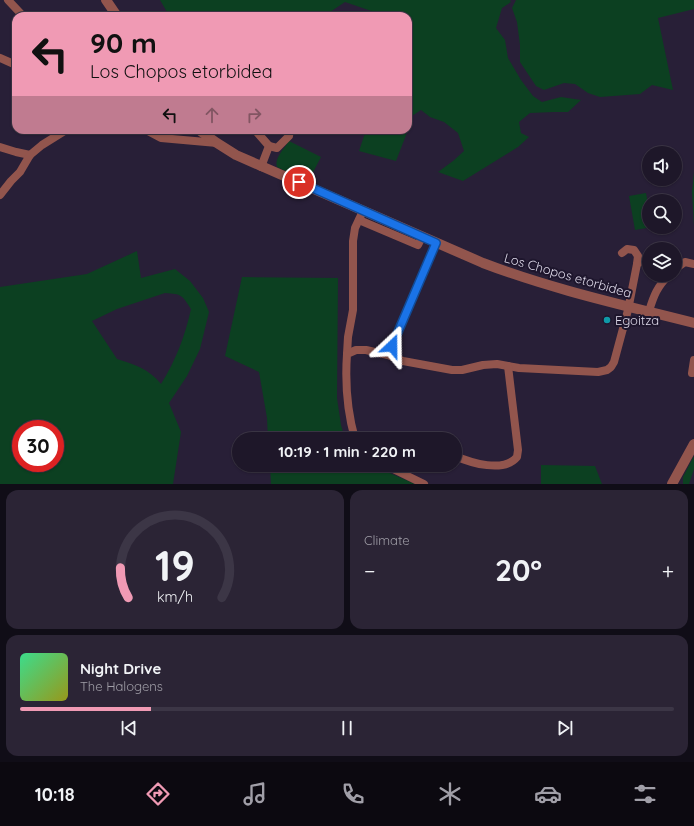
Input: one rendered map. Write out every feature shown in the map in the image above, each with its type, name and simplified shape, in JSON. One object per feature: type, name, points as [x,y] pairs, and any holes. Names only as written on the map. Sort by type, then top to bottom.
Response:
[{"type":"street","points":[[8,0],[19,12]]},
{"type":"street","points":[[106,0],[114,12]]},
{"type":"street","points":[[0,58],[12,63]]},
{"type":"street","points":[[0,195],[20,172],[30,155],[42,145],[60,134]]},
{"type":"street","points":[[154,134],[161,138],[217,143]]},
{"type":"street","name":"Los Chopos etorbidea","points":[[205,134],[236,155],[361,216],[422,237],[515,275],[546,285],[694,323]]},
{"type":"street","points":[[258,134],[269,146],[277,148],[289,134]]},
{"type":"street","points":[[261,166],[269,146]]},
{"type":"street","points":[[0,147],[30,155]]},
{"type":"street","points":[[353,432],[347,406],[346,367],[348,337],[353,310],[353,241],[355,228],[361,216]]},
{"type":"street","points":[[388,355],[436,243]]},
{"type":"street","points":[[347,354],[356,350],[366,350],[388,355],[403,361],[452,370],[462,370],[482,364],[519,368],[591,371],[607,370],[611,367],[618,350],[637,264],[638,256],[634,250],[627,249],[622,253]]},
{"type":"street","points":[[637,264],[642,261]]},
{"type":"street","points":[[682,264],[684,262],[694,264]]},
{"type":"street","points":[[648,311],[655,293],[662,282]]},
{"type":"street","points":[[692,373],[694,360]]},
{"type":"street","points":[[462,458],[487,465],[509,463],[514,461],[517,457],[518,450],[508,366]]},
{"type":"street","points":[[672,484],[694,444]]},
{"type":"street","points":[[399,472],[424,484]]},
{"type":"green space","points":[[160,0],[510,0],[511,2],[502,8],[496,28],[505,40],[508,58],[521,80],[533,96],[542,102],[561,97],[581,100],[568,112],[530,113],[519,122],[521,133],[529,137],[518,147],[463,181],[438,172],[464,151],[458,133],[444,122],[430,117],[421,110],[412,116],[412,12],[374,12],[345,2],[330,12],[167,12]]},
{"type":"green space","points":[[516,0],[694,0],[694,9],[658,18],[673,90],[652,85],[640,94],[600,97],[588,93],[575,84],[564,83],[544,90],[536,86],[520,62],[520,45],[517,22],[512,8]]},
{"type":"green space","points":[[365,134],[406,134],[396,161],[359,151]]},
{"type":"green space","points":[[289,141],[321,157],[309,180],[304,178],[302,179],[277,167],[276,164],[278,157]]},
{"type":"green space","points":[[694,172],[694,226],[692,192]]},
{"type":"green space","points":[[646,193],[642,194],[642,229],[635,230],[629,196]]},
{"type":"green space","points":[[137,251],[141,278],[175,269],[190,281],[203,298],[209,312],[200,349],[187,376],[169,403],[181,432],[173,484],[0,484],[0,287],[87,274]],"holes":[[[165,293],[181,296],[191,309],[179,348],[161,384],[146,371],[135,365],[117,359],[92,321],[117,309]]]},
{"type":"green space","points":[[242,277],[338,278],[337,398],[343,432],[268,432],[267,418],[259,372],[225,356]]},
{"type":"green space","points":[[694,456],[694,469],[689,484],[683,484],[683,477]]},
{"type":"green space","points":[[541,465],[595,466],[602,484],[541,484]]},
{"type":"green space","points":[[270,472],[387,472],[415,484],[271,484]]},
{"type":"place","name":"Egoitza","points":[[607,320]]},
{"type":"route","points":[[299,182],[436,243],[392,346]]}]
